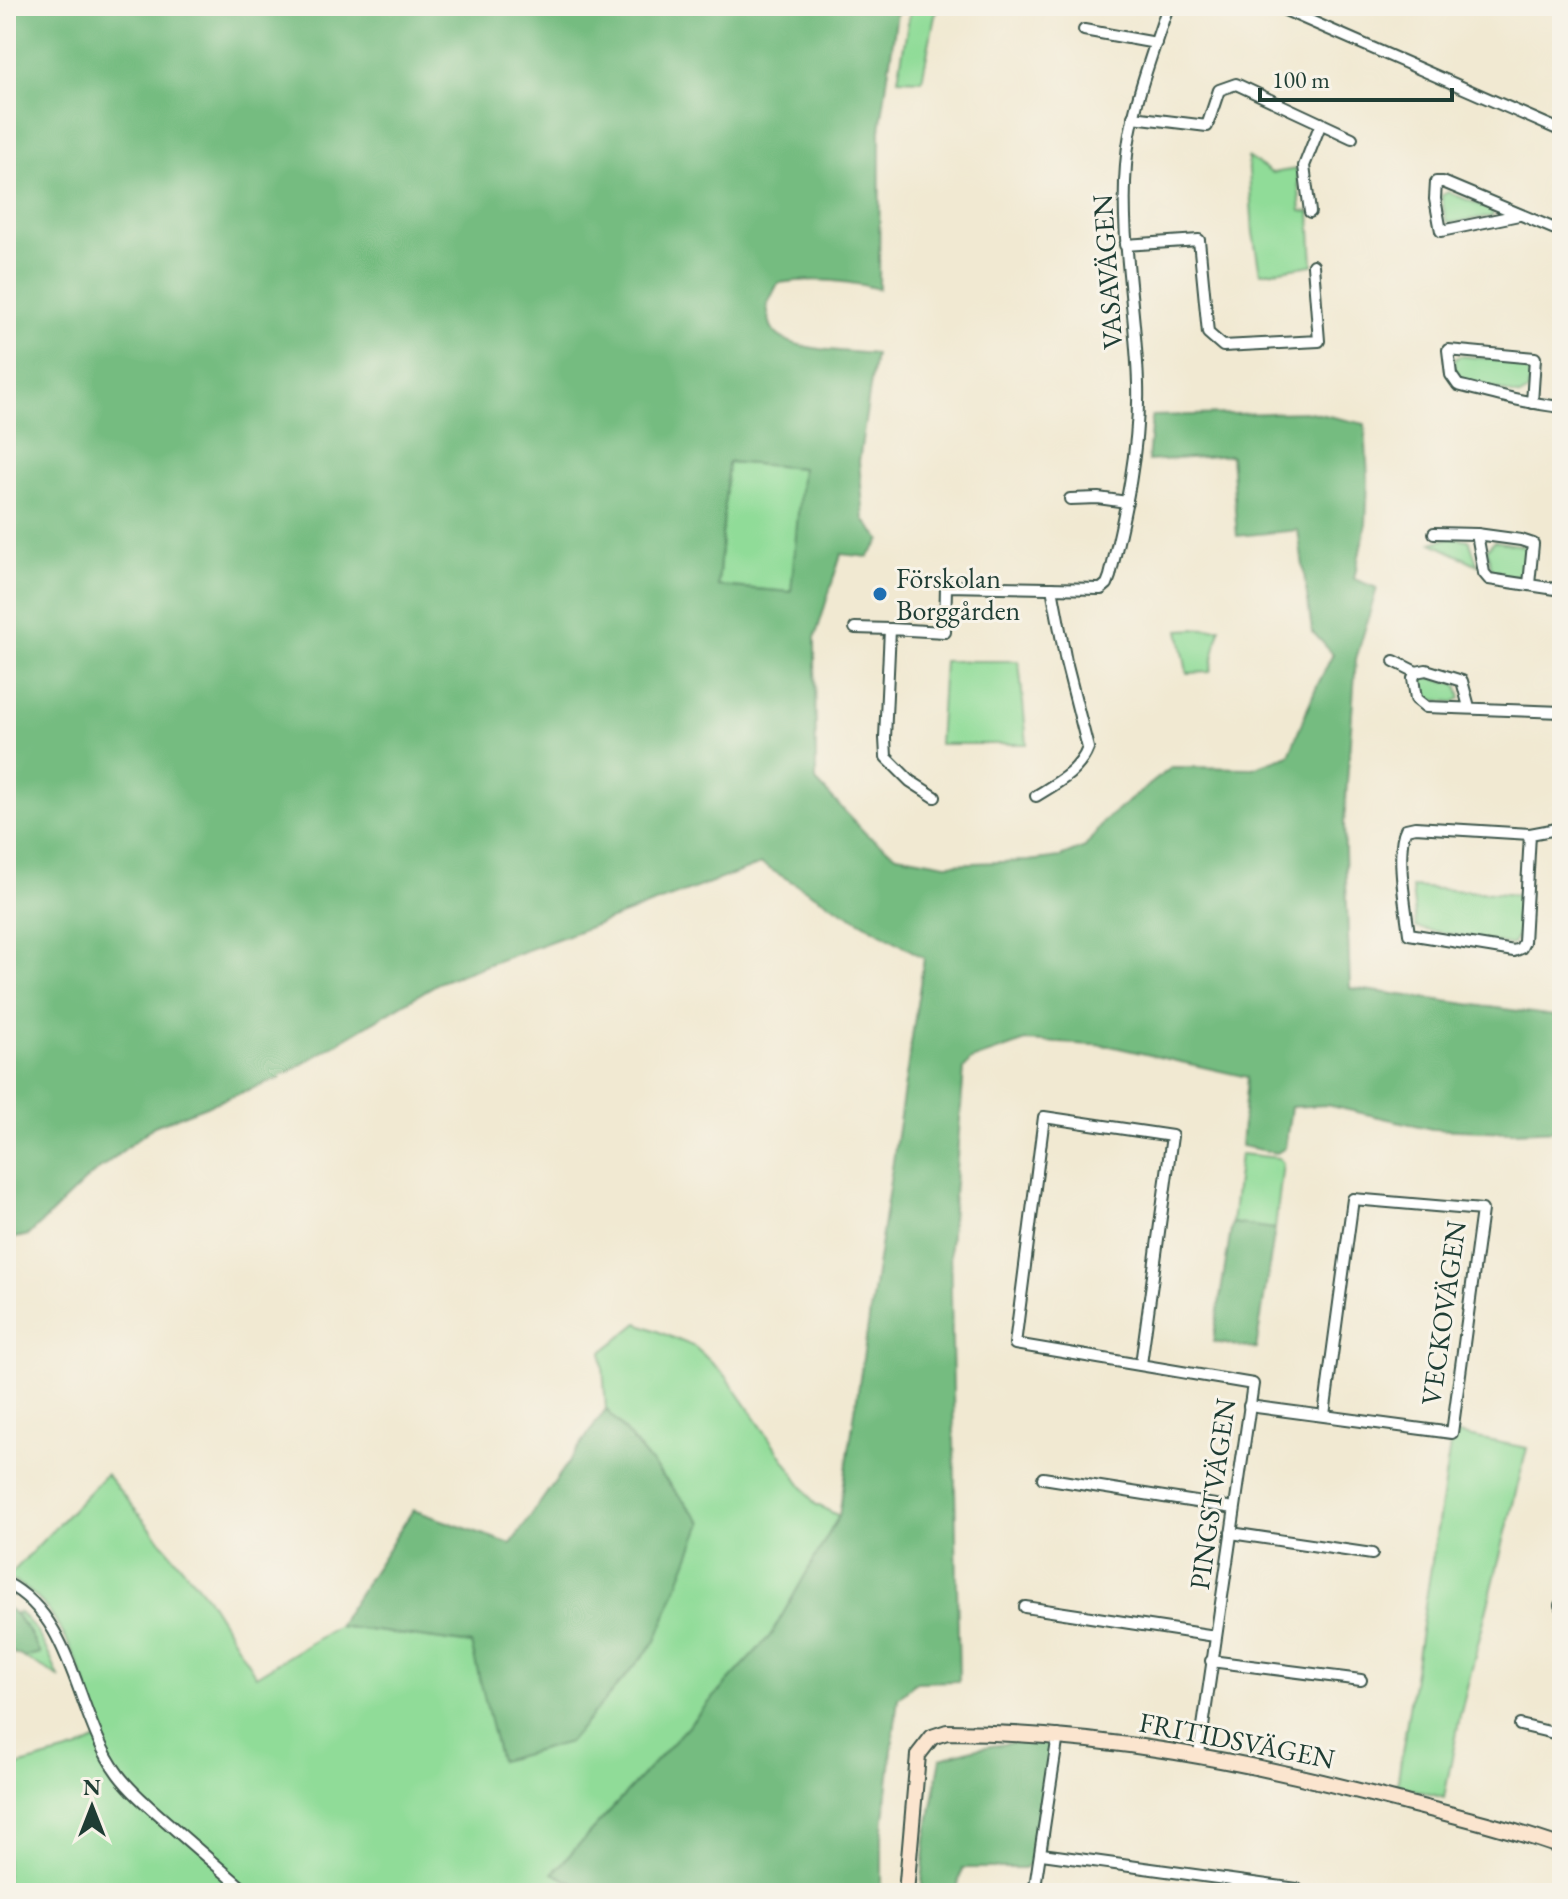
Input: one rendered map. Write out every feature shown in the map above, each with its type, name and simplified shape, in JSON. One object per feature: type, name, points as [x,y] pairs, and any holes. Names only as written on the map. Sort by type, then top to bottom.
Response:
[{"type":"street","name":"VASAVÄGEN","points":[[890,629],[945,632],[946,586],[1106,587],[1127,502],[1138,406],[1135,330],[1125,245],[1126,162],[1133,117],[1168,6]]},
{"type":"street","points":[[1276,6],[1561,129]]},
{"type":"street","points":[[1084,30],[1156,43]]},
{"type":"street","points":[[1133,117],[1207,126],[1219,90],[1236,84],[1352,138]]},
{"type":"street","points":[[1310,212],[1304,166],[1321,123]]},
{"type":"street","points":[[1519,215],[1441,231],[1434,186],[1436,182],[1443,182],[1562,232]]},
{"type":"street","points":[[1125,245],[1199,240],[1208,333],[1223,346],[1319,341],[1313,265]]},
{"type":"street","points":[[1532,403],[1535,358],[1448,350],[1451,375],[1458,385],[1532,403],[1562,407]]},
{"type":"street","points":[[1070,499],[1098,498],[1127,502]]},
{"type":"street","points":[[1434,533],[1477,534],[1533,544],[1529,584]]},
{"type":"street","points":[[1477,534],[1489,579],[1562,590]]},
{"type":"street","points":[[1036,796],[1061,781],[1083,761],[1088,748],[1066,662],[1052,588]]},
{"type":"street","points":[[855,628],[890,629],[886,757],[910,781],[935,797]]},
{"type":"street","points":[[1394,661],[1416,672],[1426,670],[1462,681],[1469,707]]},
{"type":"street","points":[[1416,672],[1413,678],[1416,699],[1426,707],[1562,712]]},
{"type":"street","points":[[1530,834],[1524,942],[1521,948],[1514,951],[1409,934],[1403,888],[1402,839],[1406,829],[1530,834],[1562,828]]},
{"type":"street","name":"PINGSTVÄGEN","points":[[1141,1364],[1172,1136],[1044,1117],[1015,1344],[1253,1384],[1199,1754]]},
{"type":"street","name":"VECKOVÄGEN","points":[[1353,1199],[1482,1210],[1452,1433],[1324,1415],[1353,1199]]},
{"type":"street","points":[[1249,1406],[1324,1415]]},
{"type":"street","points":[[1043,1478],[1234,1508]]},
{"type":"street","points":[[1231,1533],[1372,1554]]},
{"type":"street","points":[[6,1583],[29,1598],[49,1624],[102,1747],[120,1777],[248,1893]]},
{"type":"street","points":[[1025,1607],[1215,1636]]},
{"type":"street","points":[[1211,1661],[1361,1680]]},
{"type":"street","points":[[1520,1725],[1562,1735]]},
{"type":"street","name":"FRITIDSVÄGEN","points":[[906,1893],[918,1755],[932,1737],[947,1732],[1058,1735],[1199,1754],[1420,1806],[1524,1833],[1562,1847]]},
{"type":"street","points":[[1034,1893],[1058,1735]]},
{"type":"street","points":[[1042,1854],[1297,1889]]},
{"type":"green space","points":[[6,6],[898,6],[880,130],[879,289],[829,281],[778,283],[767,305],[773,330],[792,343],[875,354],[859,461],[864,520],[881,540],[868,557],[841,554],[815,638],[816,781],[867,835],[897,855],[946,864],[1060,857],[1085,847],[1105,820],[1172,767],[1253,768],[1289,755],[1333,654],[1312,631],[1298,530],[1237,536],[1231,455],[1148,461],[1152,416],[1310,412],[1365,424],[1368,480],[1366,524],[1354,579],[1377,588],[1356,659],[1344,824],[1350,988],[1562,1017],[1562,1130],[1432,1129],[1326,1105],[1291,1107],[1285,1148],[1277,1153],[1241,1146],[1247,1077],[1110,1046],[1026,1041],[971,1060],[964,1069],[950,1245],[959,1681],[916,1682],[898,1698],[882,1836],[882,1893],[593,1893],[553,1873],[771,1635],[839,1516],[924,958],[761,864],[440,982],[277,1079],[154,1126],[87,1179],[29,1235],[6,1240]],"holes":[[[728,462],[802,468],[791,592],[718,586]]]},
{"type":"green space","points":[[911,6],[937,6],[922,80],[898,79]]},
{"type":"green space","points":[[1248,157],[1272,173],[1297,169],[1301,211],[1310,212],[1313,265],[1260,273],[1253,233]]},
{"type":"green space","points":[[1448,192],[1492,210],[1493,216],[1451,223],[1446,221],[1441,196]]},
{"type":"green space","points":[[1460,356],[1527,362],[1530,368],[1528,391],[1520,396],[1461,380],[1454,365],[1455,359]]},
{"type":"green space","points":[[728,462],[802,468],[792,592],[718,586]]},
{"type":"green space","points":[[1452,537],[1469,540],[1478,565],[1432,543]]},
{"type":"green space","points":[[1494,541],[1524,546],[1527,557],[1522,577],[1498,576],[1492,572],[1487,549]]},
{"type":"green space","points":[[1220,628],[1210,672],[1187,673],[1179,630]]},
{"type":"green space","points":[[944,661],[1019,661],[1027,744],[939,744]]},
{"type":"green space","points":[[1422,678],[1457,684],[1461,698],[1454,702],[1423,699],[1420,684]]},
{"type":"green space","points":[[1412,887],[1519,895],[1518,934],[1512,945],[1416,928]]},
{"type":"green space","points":[[1240,1154],[1279,1158],[1283,1163],[1275,1229],[1232,1223]]},
{"type":"green space","points":[[1232,1223],[1275,1229],[1256,1349],[1213,1342]]},
{"type":"green space","points":[[638,1323],[695,1347],[726,1376],[815,1504],[839,1516],[771,1635],[553,1873],[593,1893],[6,1893],[6,1769],[79,1749],[104,1737],[80,1671],[57,1623],[39,1600],[8,1577],[106,1474],[207,1597],[256,1676],[338,1626],[472,1644],[500,1761],[702,1523],[606,1409],[602,1352]]},
{"type":"green space","points":[[606,1409],[702,1523],[656,1641],[569,1742],[500,1761],[471,1644],[338,1626],[413,1510],[511,1544]]},
{"type":"green space","points":[[1452,1433],[1527,1448],[1460,1716],[1444,1798],[1397,1785]]},
{"type":"green space","points":[[6,1607],[30,1634],[40,1653],[23,1657],[6,1650]]},
{"type":"green space","points":[[19,1612],[38,1634],[59,1677],[23,1657],[39,1653],[30,1633],[15,1613]]},
{"type":"green space","points":[[1058,1735],[1042,1854],[1024,1868],[962,1868],[956,1893],[921,1893],[926,1839],[941,1758],[973,1749]]},
{"type":"place","name":"Förskolan Borggården","points":[[880,594]]}]
